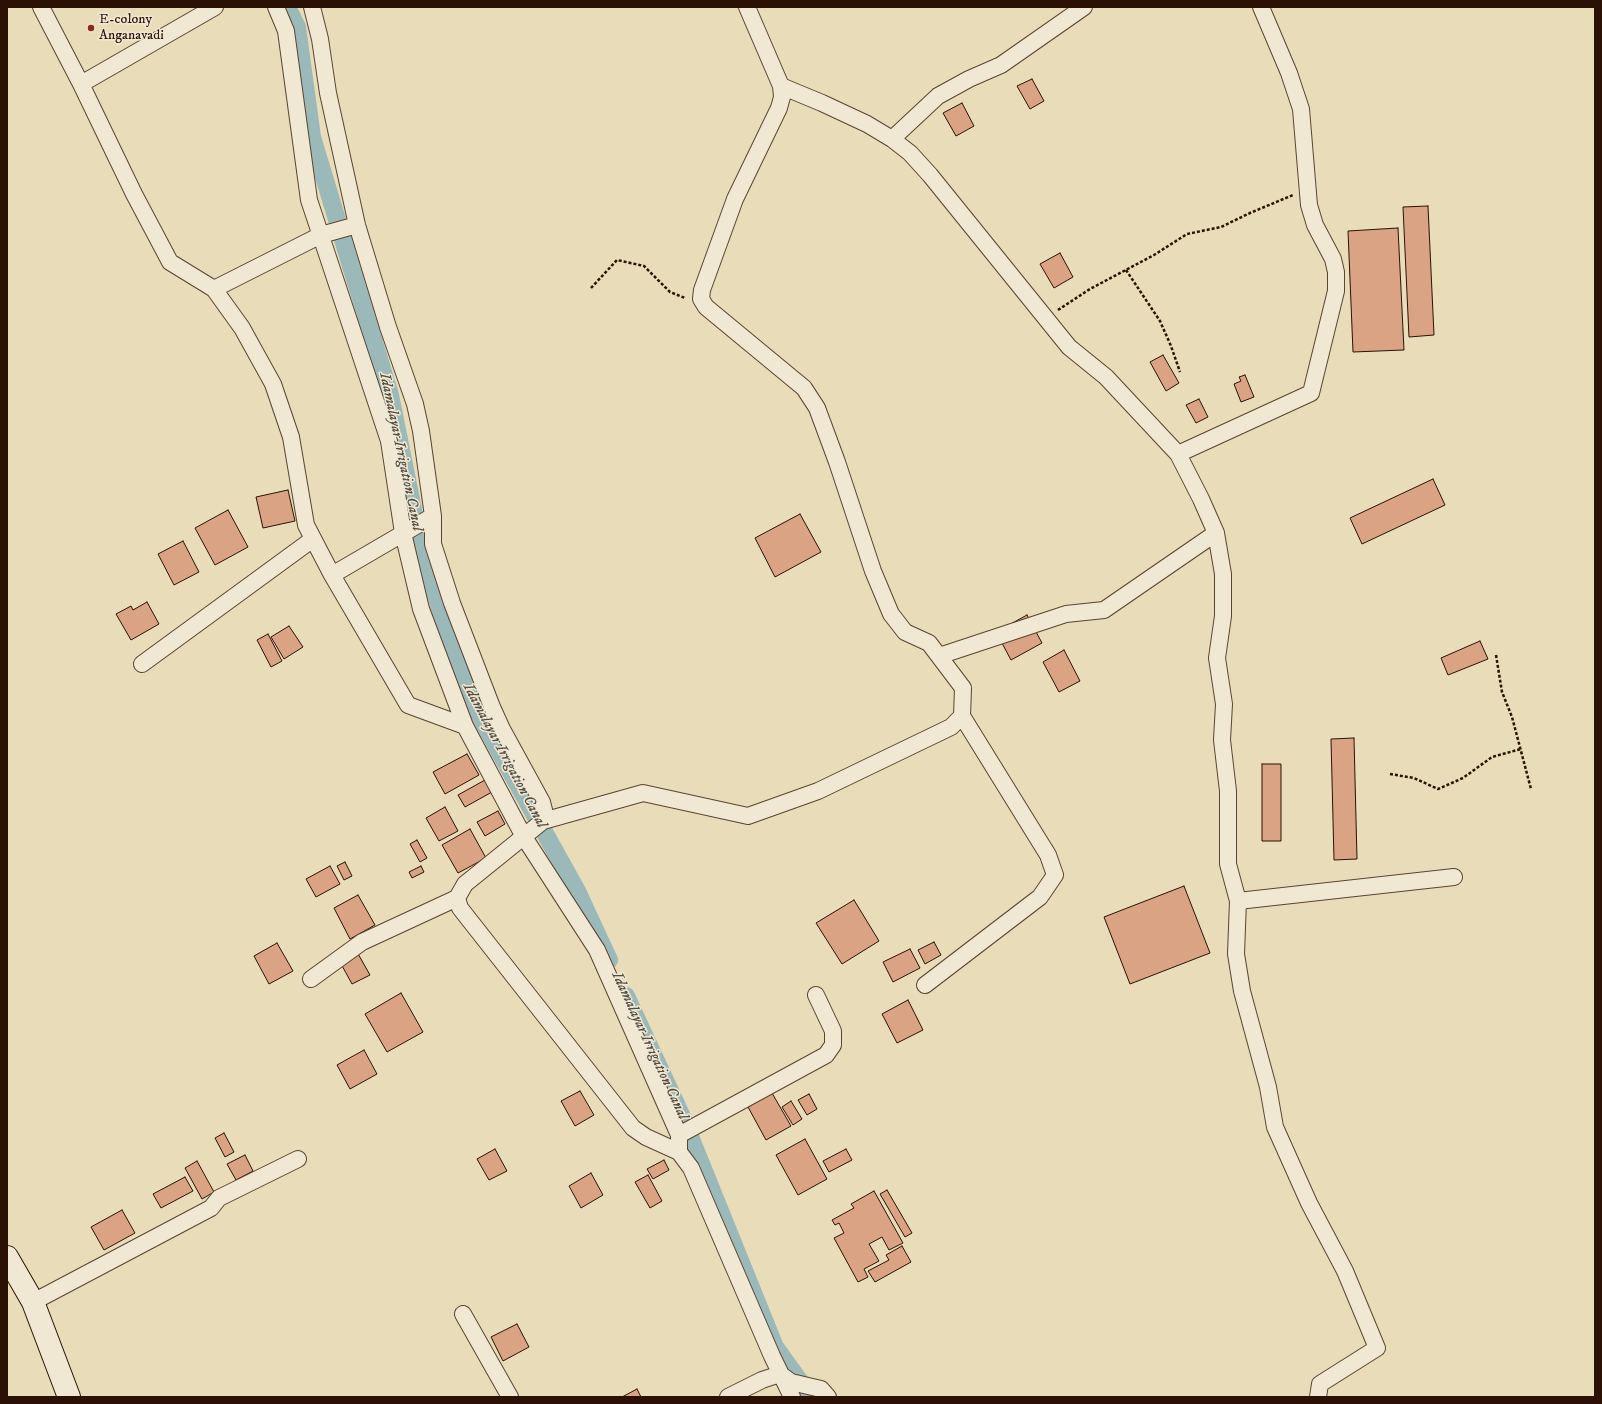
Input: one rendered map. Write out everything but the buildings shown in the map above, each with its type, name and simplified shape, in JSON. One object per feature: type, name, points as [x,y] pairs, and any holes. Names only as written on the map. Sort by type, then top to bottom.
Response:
[{"type":"main road","points":[[7,1257],[33,1302],[69,1397]]},
{"type":"street","points":[[41,7],[81,84],[134,194],[170,262],[214,289],[242,328],[273,384],[291,437],[306,525],[332,575],[408,706],[465,726]]},
{"type":"street","points":[[81,84],[215,7]]},
{"type":"street","points":[[276,7],[286,31],[309,200],[389,441],[403,533],[421,609],[465,726],[524,836],[597,950],[679,1135],[679,1152]]},
{"type":"street","points":[[312,7],[320,39],[328,93],[357,225],[388,327],[415,404],[421,431],[432,516],[433,544],[452,603],[492,707],[502,729],[542,802],[545,814],[543,821]]},
{"type":"street","points":[[747,7],[781,86],[782,97],[779,108],[735,199],[702,290],[701,299],[706,307],[804,388],[820,415],[873,571],[891,614],[904,632],[929,643],[963,688],[962,716],[1048,855],[1055,875],[1040,897],[925,985]]},
{"type":"street","points":[[892,139],[938,96],[969,79],[1001,65],[1084,7]]},
{"type":"street","points":[[1178,454],[1310,392],[1336,292],[1336,272],[1333,259],[1315,225],[1309,205],[1301,109],[1289,73],[1261,7]]},
{"type":"street","points":[[781,86],[867,124],[892,139],[910,153],[930,175],[1068,347],[1106,377],[1178,454],[1201,499],[1216,533],[1223,574],[1223,616],[1217,658],[1224,704],[1222,740],[1228,791],[1228,864],[1238,901],[1236,954],[1242,991],[1268,1087],[1275,1127],[1309,1203],[1346,1272],[1377,1348],[1320,1384],[1318,1397]]},
{"type":"street","points":[[214,289],[321,235],[357,225]]},
{"type":"street","points":[[332,575],[432,516]]},
{"type":"street","points":[[939,656],[1066,614],[1104,610],[1216,533]]},
{"type":"street","points":[[142,664],[313,538]]},
{"type":"street","points":[[311,979],[362,942],[456,898],[465,884],[543,821],[643,793],[748,816],[818,791],[951,727],[962,716]]},
{"type":"street","points":[[1238,901],[1454,877]]},
{"type":"street","points":[[456,898],[460,908],[633,1128],[646,1137],[679,1152],[691,1168],[788,1384]]},
{"type":"street","points":[[679,1135],[826,1055],[833,1045],[834,1031],[816,995]]},
{"type":"street","points":[[33,1302],[211,1208],[219,1198],[298,1159]]},
{"type":"street","points":[[463,1314],[510,1397]]},
{"type":"street","points":[[728,1397],[762,1380],[788,1384],[824,1393]]},
{"type":"path","points":[[1046,318],[1090,288],[1126,270],[1187,234],[1221,227],[1250,213],[1308,189]]},
{"type":"path","points":[[591,288],[617,260],[644,266],[670,292],[706,307]]},
{"type":"path","points":[[1126,270],[1160,321],[1180,372]]},
{"type":"path","points":[[1496,655],[1502,692],[1512,717],[1531,789]]},
{"type":"path","points":[[1390,774],[1414,778],[1438,789],[1463,778],[1492,757],[1521,749]]},
{"type":"waterway","name":"Idamalayar Irrigation Canal","points":[[287,7],[297,27],[312,137],[390,395],[421,549],[467,693],[577,891],[609,960]]},
{"type":"waterway","name":"Idamalayar Irrigation Canal","points":[[626,996],[683,1119],[775,1347],[811,1397]]},
{"type":"place","name":"E-colony Anganavadi","points":[[91,28]]}]
